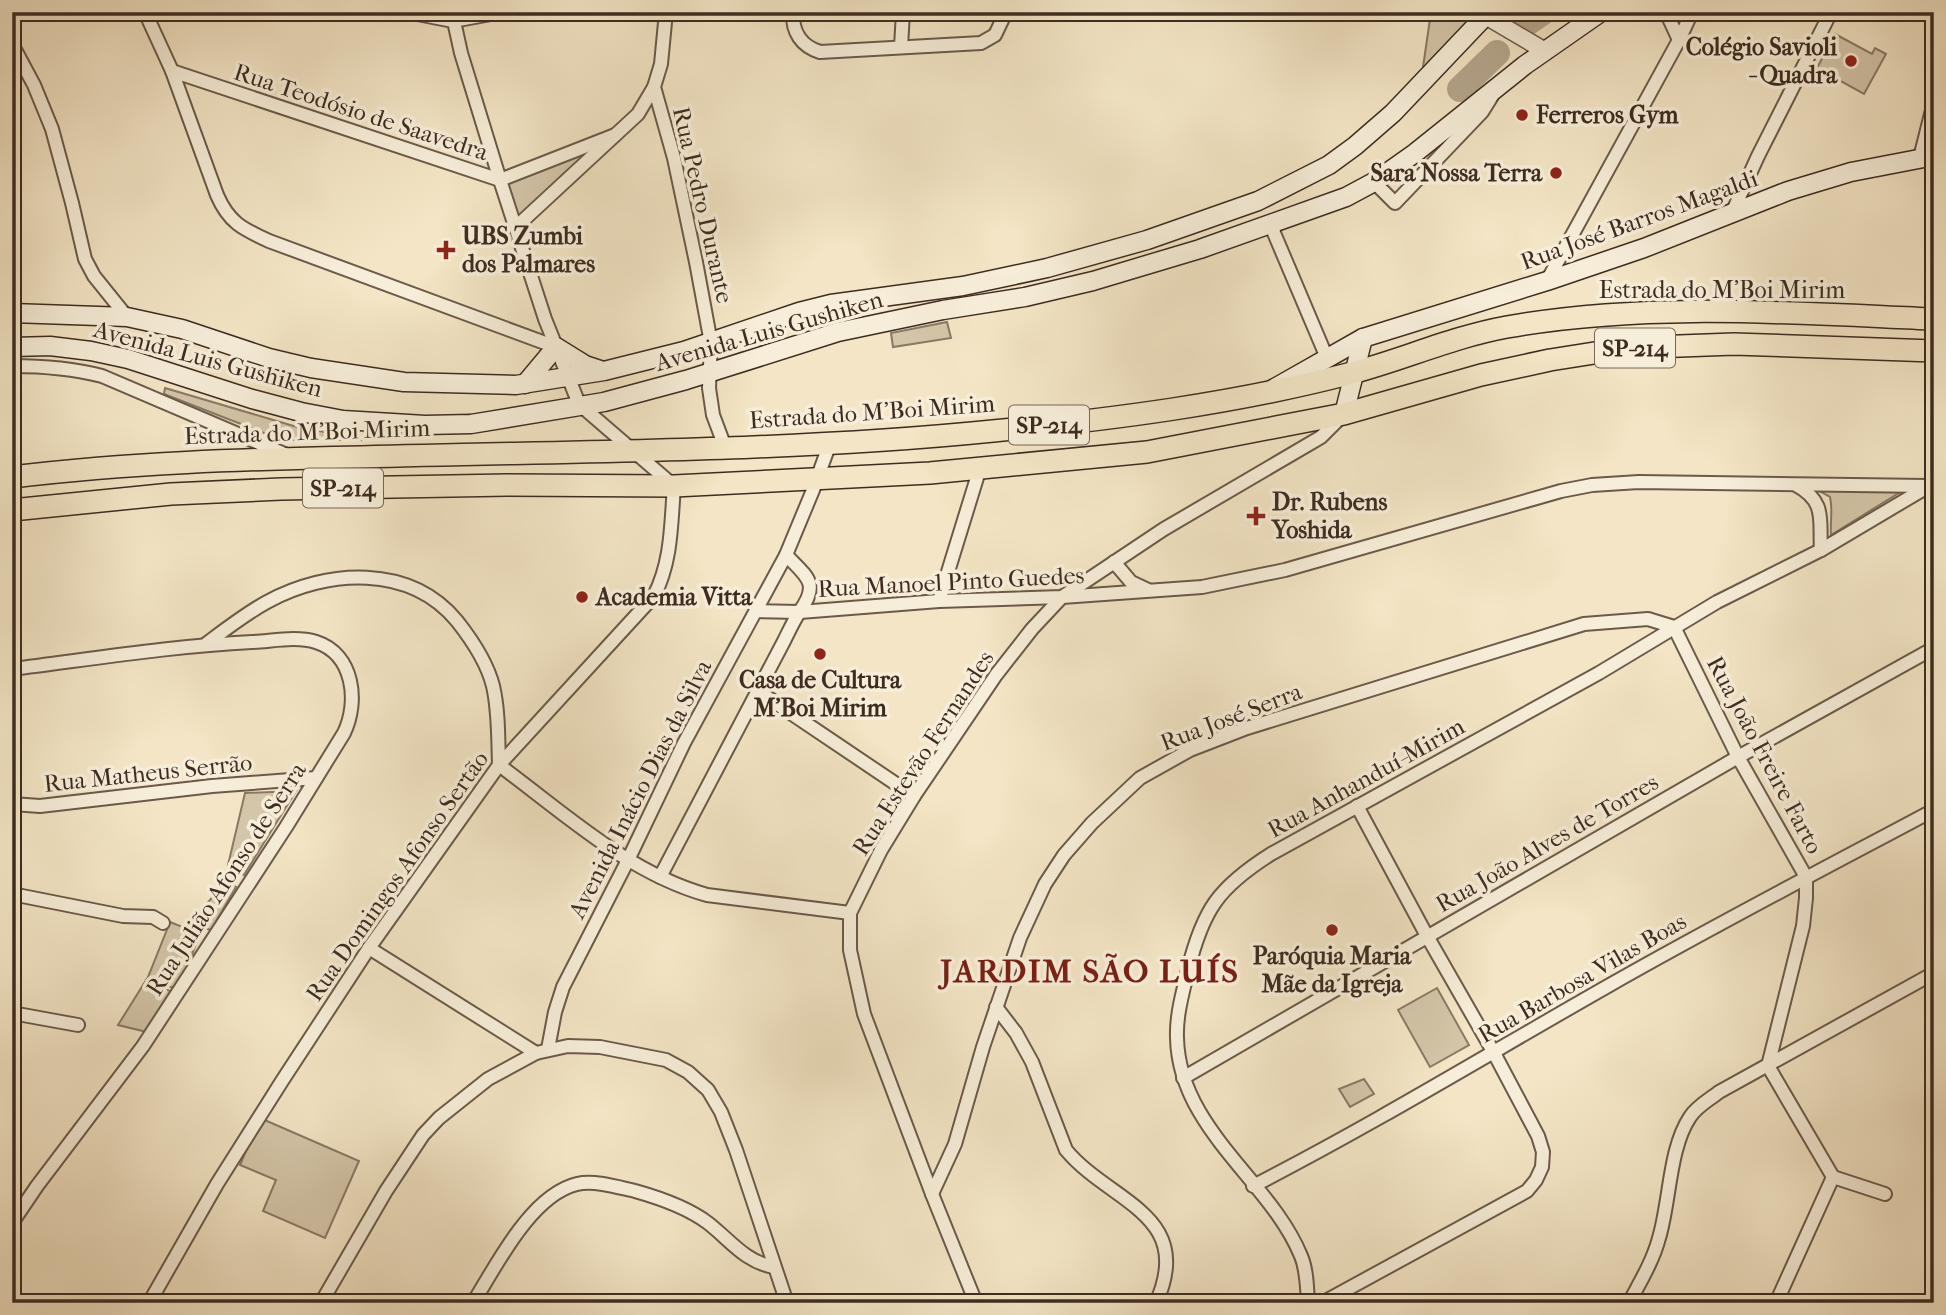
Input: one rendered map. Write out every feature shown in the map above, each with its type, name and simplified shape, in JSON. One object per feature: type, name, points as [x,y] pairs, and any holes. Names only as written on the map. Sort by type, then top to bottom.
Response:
[{"type":"main road","name":"Avenida Luis Gushiken","points":[[12,347],[50,346],[128,359],[252,399],[342,420],[425,425],[471,424],[530,416],[579,404],[604,402],[709,373],[838,332],[1093,281],[1199,249],[1346,197],[1374,182],[1415,153],[1499,85],[1601,12]]},
{"type":"main road","name":"Avenida Luis Gushiken","points":[[14,311],[127,317],[182,330],[269,358],[311,368],[404,382],[520,384],[604,371],[711,343],[799,312],[831,304],[963,286],[1047,268],[1147,240],[1258,201],[1329,165],[1394,114],[1484,13]]},
{"type":"main road","name":"Rua José Barros Magaldi","points":[[1266,393],[1363,338],[1548,281],[1644,248],[1788,191],[1851,172],[1927,157]]},
{"type":"main road","name":"Estrada do M'Boi Mirim","points":[[12,477],[145,464],[294,458],[632,452],[943,436],[1144,414],[1266,393],[1353,373],[1468,336],[1505,327],[1613,314],[1698,312],[1934,319]]},
{"type":"main road","points":[[1344,414],[1363,338]]},
{"type":"main road","name":"SP-214","points":[[12,510],[171,494],[281,489],[508,485],[674,486],[979,468],[1147,452],[1344,414],[1480,375],[1626,348],[1734,344],[1934,351]]},
{"type":"main road","points":[[520,384],[556,347],[585,365],[604,371]]},
{"type":"street","points":[[145,12],[172,71],[217,195],[225,212],[240,228],[269,242],[556,347]]},
{"type":"street","points":[[407,12],[453,17],[502,12]]},
{"type":"street","name":"Rua Pedro Durante","points":[[666,12],[661,64],[654,87],[674,158],[711,343],[709,373],[713,415],[726,447]]},
{"type":"street","points":[[793,12],[793,27],[797,36],[812,49],[820,52],[981,43],[995,35],[1006,12]]},
{"type":"street","points":[[901,47],[903,12]]},
{"type":"street","points":[[1666,12],[1679,40]]},
{"type":"street","points":[[1548,281],[1692,12]]},
{"type":"street","points":[[1732,213],[1831,12]]},
{"type":"street","points":[[1484,13],[1545,51]]},
{"type":"street","points":[[453,17],[500,180],[556,347],[579,404],[674,486]]},
{"type":"street","points":[[12,44],[34,85],[51,129],[85,259],[94,276],[127,317]]},
{"type":"street","name":"Rua Teodósio de Saavedra","points":[[172,71],[500,180],[615,135]]},
{"type":"street","points":[[1374,182],[1395,203],[1482,112],[1499,85]]},
{"type":"street","name":"Rua Teodósio de Saavedra","points":[[516,227],[638,114],[654,87]]},
{"type":"street","points":[[1927,157],[1934,102]]},
{"type":"street","points":[[1273,223],[1274,233],[1327,358]]},
{"type":"street","points":[[12,366],[77,369],[102,376],[294,458]]},
{"type":"street","name":"Rua Estevão Fernandes","points":[[976,1303],[864,1014],[850,950],[850,914],[881,850],[914,796],[996,674],[1062,597],[1164,529],[1321,437],[1344,414]]},
{"type":"street","name":"Avenida Inácio Dias da Silva","points":[[542,1051],[563,987],[684,744],[786,555],[830,443]]},
{"type":"street","points":[[939,601],[979,468]]},
{"type":"street","name":"Rua Manoel Pinto Guedes","points":[[756,611],[800,612],[939,601],[1062,597],[1202,587],[1245,579],[1393,541],[1529,500],[1592,485],[1639,482],[1931,485]]},
{"type":"street","points":[[1796,485],[1814,497],[1818,505],[1821,550]]},
{"type":"street","name":"Rua Anhanduí-Mirim","points":[[1308,1303],[1301,1256],[1278,1217],[1218,1142],[1183,1077],[1177,1038],[1181,1000],[1193,949],[1212,905],[1221,893],[1242,872],[1599,674],[1717,602],[1821,550],[1931,485]]},
{"type":"street","name":"Rua Domingos Afonso Sertão","points":[[149,1303],[216,1184],[369,948],[499,765],[654,596],[662,582],[669,557],[674,486]]},
{"type":"street","points":[[660,877],[800,612],[808,602],[811,587],[804,573],[786,555]]},
{"type":"street","name":"Rua Manoel Pinto Guedes","points":[[1114,562],[1131,582],[1149,591]]},
{"type":"street","points":[[206,644],[267,602],[300,587],[335,579],[380,578],[427,594],[448,611],[482,657],[493,684],[499,765],[628,860],[685,889],[707,895],[850,914]]},
{"type":"street","name":"Rua José Serra","points":[[932,1194],[955,1144],[996,1007],[1020,938],[1045,884],[1064,855],[1115,799],[1140,778],[1190,750],[1247,728],[1584,624],[1648,619],[1674,627]]},
{"type":"street","name":"Rua João Freire Farto","points":[[1674,627],[1738,757],[1806,877],[1803,926],[1768,1066]]},
{"type":"street","name":"Rua Julião Afonso de Serra","points":[[12,669],[206,644],[294,639],[316,642],[330,649],[341,660],[350,680],[353,696],[351,719],[316,778],[143,1046],[37,1185],[12,1223]]},
{"type":"street","name":"Rua João Alves de Torres","points":[[1183,1077],[1738,757],[1934,648]]},
{"type":"street","points":[[758,691],[914,796]]},
{"type":"street","name":"Rua Matheus Serrão","points":[[12,804],[27,805],[316,778]]},
{"type":"street","name":"Rua Matheus Serrão","points":[[12,811],[27,805]]},
{"type":"street","points":[[1322,1303],[1527,1191],[1542,1167],[1543,1153],[1538,1136],[1494,1053],[1357,806]]},
{"type":"street","name":"Rua Barbosa Vilas Boas","points":[[1253,1186],[1331,1145],[1611,984],[1934,810]]},
{"type":"street","points":[[12,894],[123,916],[153,917],[163,923]]},
{"type":"street","points":[[369,948],[542,1051]]},
{"type":"street","points":[[1629,1303],[1658,1242],[1683,1130],[1698,1107],[1719,1092],[1934,973]]},
{"type":"street","points":[[996,1007],[1032,1062],[1066,1150],[1091,1174],[1137,1207],[1160,1233],[1164,1242],[1166,1268],[1156,1303]]},
{"type":"street","points":[[12,1013],[78,1025]]},
{"type":"street","points":[[321,1303],[386,1191],[423,1135],[466,1094],[488,1079],[542,1051],[568,1046],[600,1047],[666,1060],[688,1072],[708,1090],[721,1112],[736,1150],[787,1303]]},
{"type":"street","points":[[1768,1066],[1833,1177],[1885,1194]]},
{"type":"street","points":[[1776,1303],[1833,1177]]},
{"type":"street","points":[[473,1303],[528,1219],[547,1200],[563,1189],[578,1184],[617,1186],[655,1196],[708,1223],[756,1262],[774,1267]]},
{"type":"shaded area","points":[[1431,12],[1461,12],[1470,21],[1422,74]]},
{"type":"shaded area","name":"Colégio Savioli - Quadra","points":[[1835,34],[1872,54],[1875,48],[1886,54],[1864,94],[1817,68]]},
{"type":"shaded area","points":[[602,144],[516,220],[503,183]]},
{"type":"shaded area","points":[[947,322],[951,338],[893,347],[891,333]]},
{"type":"shaded area","points":[[165,388],[297,427],[369,440],[282,440],[164,394]]},
{"type":"shaded area","points":[[1814,488],[1902,491],[1831,535],[1830,497]]},
{"type":"shaded area","points":[[296,791],[244,875],[228,865],[245,793]]},
{"type":"shaded area","points":[[225,882],[236,887],[211,930],[190,924]]},
{"type":"shaded area","points":[[170,922],[200,934],[178,990],[151,979],[171,992],[147,1032],[118,1025],[148,977]]},
{"type":"shaded area","points":[[1437,988],[1469,1045],[1430,1067],[1398,1010]]},
{"type":"shaded area","points":[[1364,1079],[1374,1094],[1350,1107],[1339,1089]]},
{"type":"shaded area","points":[[260,1118],[359,1161],[325,1238],[263,1211],[276,1180],[240,1165]]},
{"type":"waterway","points":[[1527,23],[1543,12]]},
{"type":"waterway","points":[[1460,89],[1497,53]]},
{"type":"place","name":"Colégio Savioli - Quadra","points":[[1851,61]]},
{"type":"place","name":"Ferreros Gym","points":[[1522,115]]},
{"type":"place","name":"Sara Nossa Terra","points":[[1556,173]]},
{"type":"place","name":"UBS Zumbi dos Palmares","points":[[446,250]]},
{"type":"place","name":"Dr. Rubens Yoshida","points":[[1256,516]]},
{"type":"place","name":"Academia Vitta","points":[[582,597]]},
{"type":"place","name":"Casa de Cultura M'Boi Mirim","points":[[820,654]]},
{"type":"place","name":"Paróquia Maria Mãe da Igreja","points":[[1332,930]]},
{"type":"district","name":"JARDIM SÃO LUÍS","points":[[1090,971]]}]
